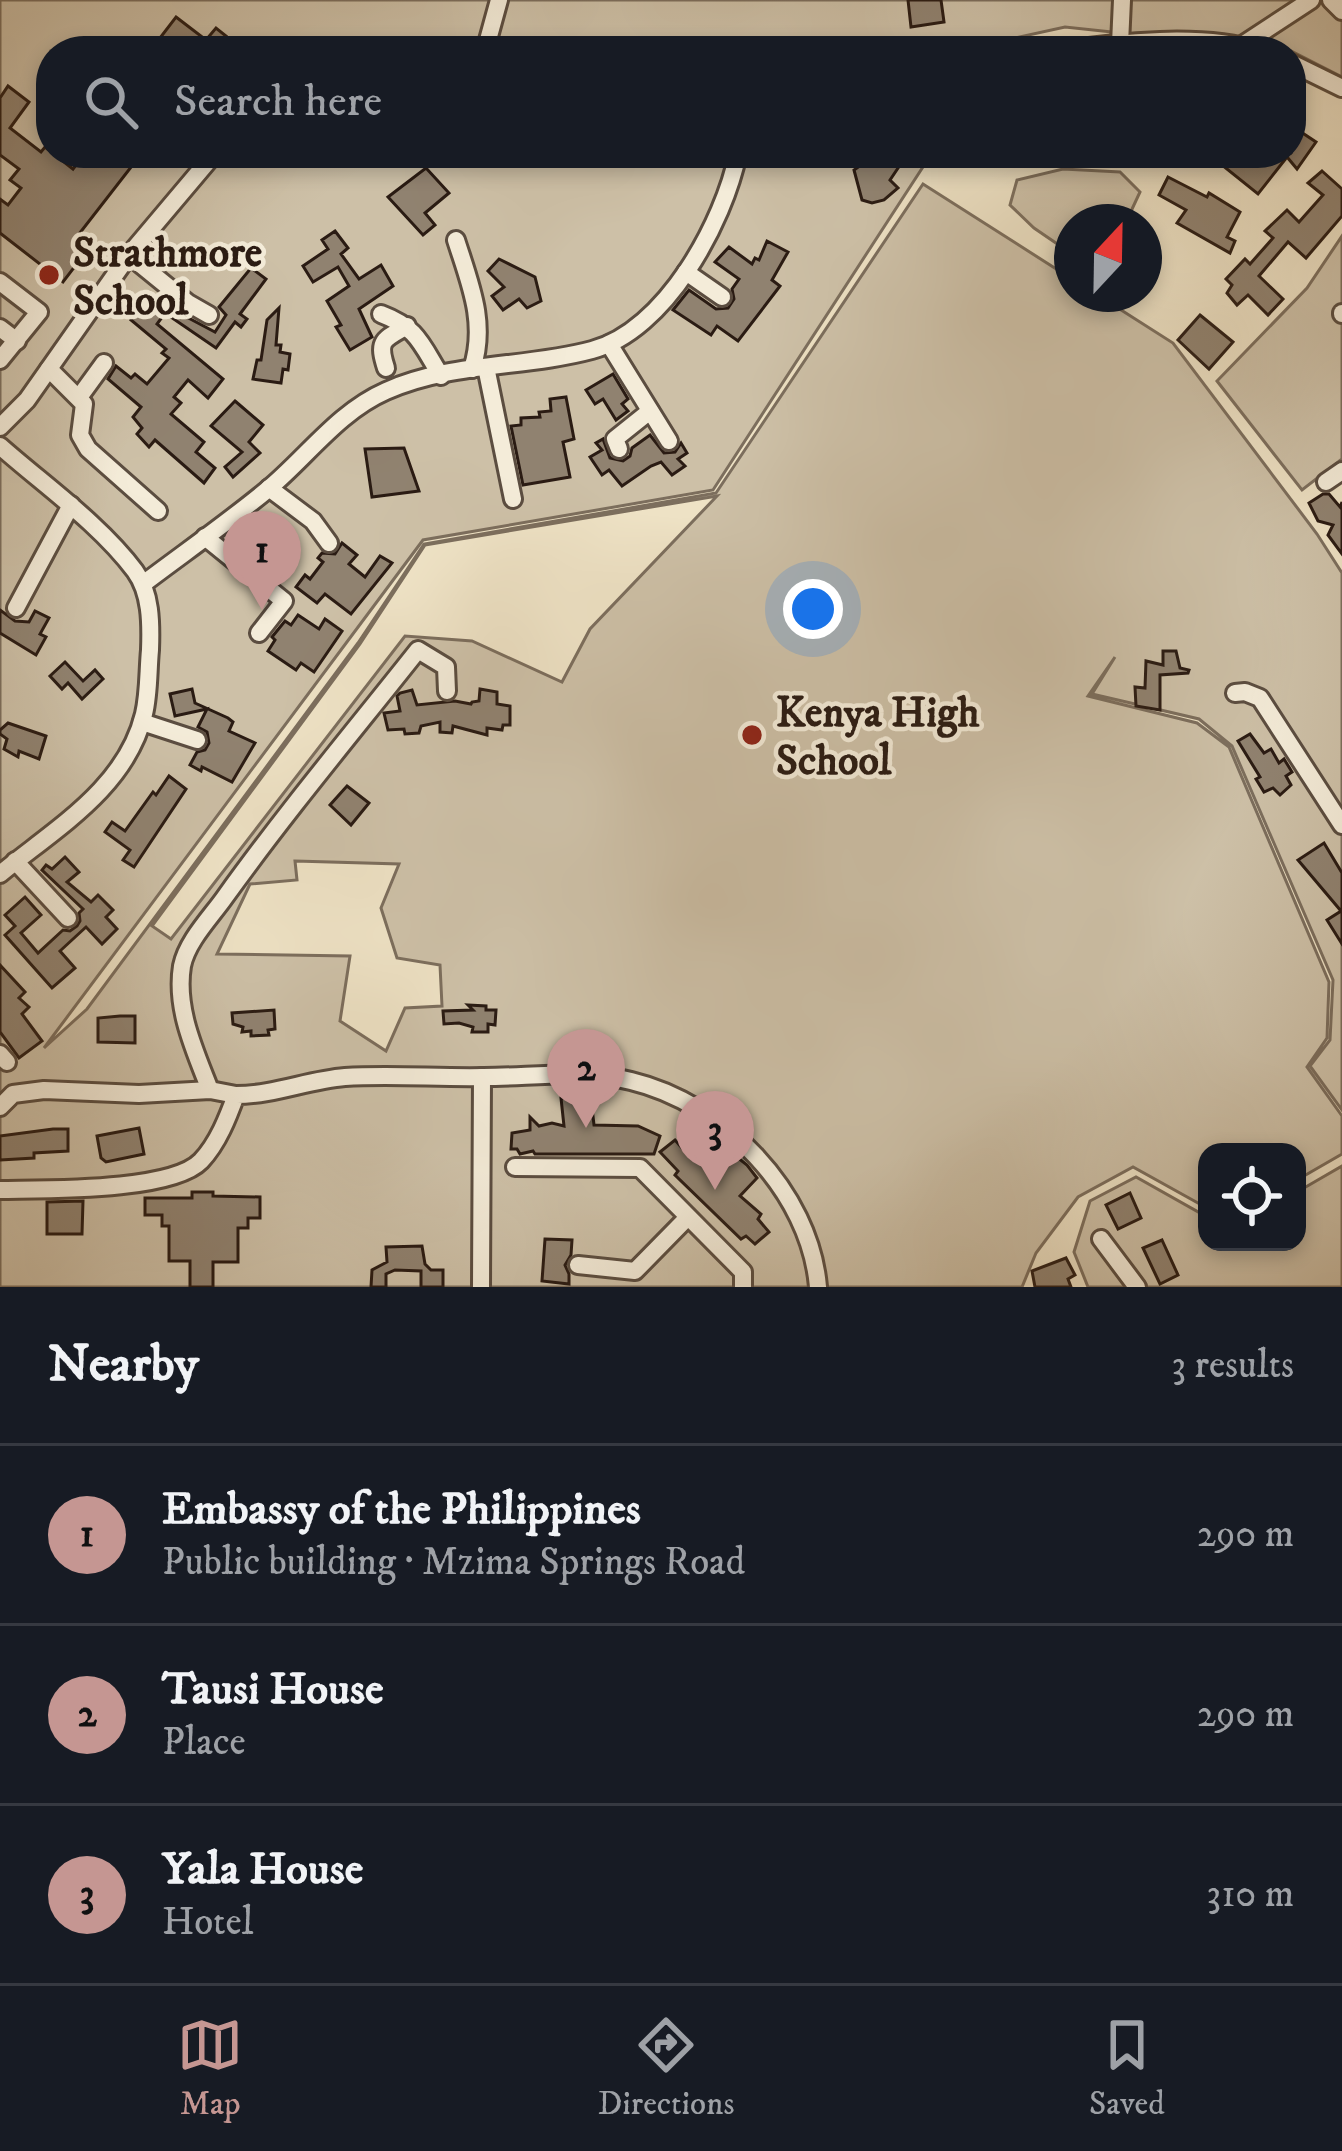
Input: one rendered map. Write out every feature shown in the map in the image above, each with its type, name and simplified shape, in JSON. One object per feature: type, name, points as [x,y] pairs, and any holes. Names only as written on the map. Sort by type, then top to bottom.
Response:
[{"type":"street","points":[[489,36],[499,0]]},
{"type":"street","points":[[1116,36],[1122,0]]},
{"type":"street","points":[[1265,36],[1311,0]]},
{"type":"street","points":[[1331,0],[1342,11]]},
{"type":"street","points":[[1306,70],[1342,88]]},
{"type":"street","points":[[0,427],[27,400],[129,255],[202,168]]},
{"type":"street","points":[[143,584],[269,488],[350,413],[387,390],[479,368],[569,356],[631,332],[686,272],[716,220],[735,168]]},
{"type":"street","points":[[456,240],[478,311],[479,368],[513,499]]},
{"type":"street","points":[[129,255],[209,315]]},
{"type":"street","points":[[686,272],[722,297]]},
{"type":"street","points":[[0,282],[39,312],[0,360]]},
{"type":"street","points":[[381,314],[407,326],[441,376]]},
{"type":"street","points":[[386,368],[381,345],[407,326]]},
{"type":"street","points":[[0,328],[17,341]]},
{"type":"street","points":[[609,344],[670,441]]},
{"type":"street","points":[[80,396],[104,363]]},
{"type":"street","points":[[50,369],[84,404],[80,435],[88,449],[158,511]]},
{"type":"street","points":[[619,449],[615,439],[650,410]]},
{"type":"street","points":[[0,446],[71,506],[134,569],[148,600],[151,634],[145,710],[130,753],[113,778],[79,811],[5,867],[68,918]]},
{"type":"street","points":[[1326,482],[1342,471]]},
{"type":"street","points":[[269,488],[313,521],[329,543]]},
{"type":"street","points":[[16,608],[71,506]]},
{"type":"street","points":[[205,537],[284,601],[259,633]]},
{"type":"street","points":[[210,1090],[188,1035],[180,988],[190,945],[418,650],[446,667],[447,691]]},
{"type":"street","points":[[1234,693],[1260,698],[1342,825]]},
{"type":"street","points":[[142,722],[197,740]]},
{"type":"street","points":[[0,1107],[13,1094],[44,1090],[139,1094],[210,1090],[259,1095],[341,1078],[604,1076],[664,1092],[693,1107],[753,1154],[783,1190],[802,1224],[819,1284]]},
{"type":"street","points":[[481,1287],[482,1077]]},
{"type":"street","points":[[0,1190],[141,1183],[181,1173],[200,1163],[236,1095]]},
{"type":"street","points":[[515,1167],[640,1168],[743,1273],[743,1287]]},
{"type":"street","points":[[578,1265],[635,1271],[688,1217]]},
{"type":"street","points":[[1101,1239],[1137,1287]]},
{"type":"shaded area","name":"Kenya High School","points":[[0,0],[1342,0],[1342,77],[1306,59],[1306,36],[1150,36],[1065,27],[1024,36],[36,36],[36,168],[922,168],[713,490],[423,540],[44,1048],[87,1009],[358,643],[424,544],[716,493],[923,184],[1054,268],[1054,312],[1124,312],[1173,343],[1342,573],[1342,1110],[1310,1066],[1330,1040],[1333,980],[1232,746],[1199,719],[1092,694],[1115,657],[1088,696],[1197,723],[1229,747],[1329,982],[1327,1038],[1307,1067],[1342,1116],[1342,1154],[1306,1175],[1306,1143],[1198,1143],[1198,1203],[1133,1167],[1078,1197],[1036,1253],[1022,1287],[0,1287]],"holes":[[[717,496],[590,629],[562,682],[472,641],[405,636],[171,939],[152,926],[360,644],[425,545]],[[295,861],[399,864],[381,908],[397,958],[440,965],[442,1006],[405,1008],[386,1051],[340,1021],[350,956],[217,954],[250,884],[297,880]]]},
{"type":"shaded area","points":[[1063,169],[1120,172],[1140,192],[1134,204],[1054,204],[1054,242],[1010,205],[1017,180]]},
{"type":"shaded area","points":[[1342,236],[1342,459],[1302,490],[1217,381],[1307,288]]},
{"type":"shaded area","points":[[1342,1166],[1342,1287],[1088,1287],[1074,1252],[1090,1201],[1136,1177],[1198,1212],[1198,1251],[1306,1251],[1306,1187]]},
{"type":"building","points":[[908,0],[941,0],[944,22],[911,27]]},
{"type":"building","points":[[176,17],[201,36],[161,36]]},
{"type":"building","points":[[8,86],[29,102],[10,128],[36,148],[36,168],[130,168],[79,234],[92,244],[63,282],[0,233],[0,199],[8,205],[21,188],[10,180],[19,169],[0,155],[0,98]]},
{"type":"building","points":[[1306,135],[1316,142],[1306,156]]},
{"type":"building","points":[[426,168],[449,193],[425,213],[435,225],[423,235],[388,197]]},
{"type":"building","points":[[898,168],[890,180],[898,188],[884,200],[862,200],[854,170]]},
{"type":"building","points":[[1226,168],[1278,168],[1258,194]]},
{"type":"building","points":[[1322,171],[1342,189],[1342,216],[1306,258],[1288,242],[1259,276],[1283,299],[1268,315],[1248,295],[1237,305],[1227,293],[1232,285],[1226,279],[1245,259],[1250,264],[1273,238],[1265,231],[1287,210],[1299,222],[1323,195],[1308,183]]},
{"type":"building","points":[[1168,177],[1240,212],[1227,237],[1235,241],[1230,253],[1177,223],[1186,210],[1159,195]]},
{"type":"building","points":[[335,231],[348,248],[341,254],[359,279],[381,265],[393,286],[359,309],[372,337],[350,350],[327,301],[349,286],[338,267],[313,282],[303,266],[328,249],[322,240]]},
{"type":"building","points":[[767,241],[788,252],[772,280],[780,286],[738,341],[717,326],[711,335],[673,310],[689,290],[716,309],[728,308],[739,279],[715,262],[729,247],[752,264],[755,258],[759,260]]},
{"type":"building","points":[[499,259],[535,277],[541,301],[527,308],[519,299],[503,310],[492,296],[504,287],[488,271]]},
{"type":"building","points":[[251,268],[266,279],[240,314],[247,319],[241,327],[235,322],[216,348],[165,313],[157,324],[223,379],[208,398],[188,380],[174,397],[181,403],[171,414],[204,442],[196,452],[215,468],[204,483],[155,440],[149,447],[137,434],[142,428],[133,417],[141,407],[108,379],[116,366],[147,384],[169,358],[162,353],[166,349],[131,320],[144,302],[153,309],[161,298],[215,332],[226,315],[219,307]]},
{"type":"building","points":[[279,308],[276,345],[281,345],[280,352],[290,354],[288,370],[283,369],[281,383],[253,379],[267,320]]},
{"type":"building","points":[[1200,315],[1233,342],[1209,369],[1178,340]]},
{"type":"building","points":[[613,374],[628,399],[622,404],[628,411],[616,420],[603,399],[595,404],[586,390]]},
{"type":"building","points":[[566,397],[574,439],[563,442],[570,477],[523,485],[511,426],[521,425],[521,418],[551,411],[550,399]]},
{"type":"building","points":[[235,401],[263,425],[249,442],[260,453],[233,477],[225,467],[242,452],[211,426]]},
{"type":"building","points":[[650,435],[664,453],[675,452],[681,443],[687,453],[678,459],[685,466],[672,475],[661,462],[622,486],[609,470],[602,475],[590,457],[602,450],[596,443],[603,439],[610,458],[623,461]]},
{"type":"building","points":[[404,448],[419,491],[372,497],[365,449]]},
{"type":"building","points":[[1329,494],[1340,507],[1342,502],[1342,554],[1328,535],[1333,525],[1318,521],[1309,503]]},
{"type":"building","points":[[342,543],[357,555],[349,564],[365,577],[380,556],[392,563],[351,614],[325,594],[317,603],[296,587],[305,575],[310,579],[323,562],[318,558],[322,553],[335,554]]},
{"type":"building","points":[[0,610],[15,621],[29,622],[35,611],[49,618],[36,655],[0,633]]},
{"type":"building","points":[[298,615],[319,629],[325,619],[342,631],[314,672],[301,663],[296,670],[268,651],[285,621],[291,625]]},
{"type":"building","points":[[1163,651],[1176,651],[1180,668],[1188,673],[1160,675],[1160,710],[1136,706],[1135,687],[1145,688],[1146,661],[1163,665]]},
{"type":"building","points":[[65,662],[83,681],[95,670],[103,679],[82,699],[68,683],[62,689],[50,676]]},
{"type":"building","points":[[192,689],[195,703],[228,718],[233,722],[229,731],[255,743],[232,782],[190,765],[209,743],[207,732],[198,727],[207,709],[175,716],[170,694]]},
{"type":"building","points":[[480,689],[497,692],[497,704],[510,706],[510,725],[503,725],[502,730],[487,728],[487,735],[453,726],[452,733],[440,732],[440,722],[421,726],[419,733],[388,730],[384,713],[400,711],[400,693],[412,690],[417,705],[471,704],[479,701]]},
{"type":"building","points":[[8,723],[46,736],[39,759],[19,751],[18,757],[4,749],[7,739],[0,730]]},
{"type":"building","points":[[1250,734],[1264,753],[1271,749],[1292,772],[1286,776],[1291,785],[1280,795],[1273,788],[1264,792],[1256,779],[1260,777],[1238,741]]},
{"type":"building","points":[[169,776],[186,789],[134,867],[123,860],[130,850],[105,832],[112,822],[125,831]]},
{"type":"building","points":[[347,786],[369,803],[351,825],[330,805]]},
{"type":"building","points":[[1324,843],[1342,873],[1342,944],[1327,920],[1341,911],[1298,860]]},
{"type":"building","points":[[65,857],[79,872],[67,882],[91,902],[98,895],[113,910],[106,917],[117,929],[102,944],[86,927],[60,951],[75,968],[52,988],[5,935],[15,926],[5,915],[25,897],[41,915],[21,933],[38,953],[63,930],[77,926],[83,909],[42,870],[46,865],[52,869]]},
{"type":"building","points":[[0,965],[25,992],[19,998],[29,1007],[22,1014],[42,1041],[19,1058],[0,1032]]},
{"type":"building","points":[[468,1005],[496,1010],[495,1025],[488,1024],[488,1032],[472,1032],[473,1027],[459,1023],[444,1024],[443,1011],[473,1010]]},
{"type":"building","points":[[274,1010],[275,1029],[268,1030],[269,1035],[251,1036],[251,1031],[242,1032],[243,1027],[233,1024],[232,1013]]},
{"type":"building","points":[[135,1016],[135,1043],[98,1042],[98,1018]]},
{"type":"building","points":[[561,1098],[591,1099],[594,1125],[638,1126],[660,1136],[654,1154],[520,1154],[511,1149],[512,1133],[530,1130],[530,1117],[539,1126],[564,1126]]},
{"type":"building","points":[[139,1128],[144,1154],[106,1162],[101,1158],[97,1136]]},
{"type":"building","points":[[68,1129],[68,1151],[0,1160],[0,1136]]},
{"type":"building","points":[[675,1140],[690,1157],[695,1154],[718,1172],[737,1157],[747,1165],[757,1178],[740,1196],[761,1214],[758,1219],[769,1232],[755,1244],[746,1236],[741,1239],[675,1175],[678,1171],[660,1152]]},
{"type":"building","points":[[192,1192],[260,1197],[260,1218],[248,1218],[248,1228],[238,1228],[238,1262],[213,1262],[213,1287],[190,1287],[190,1261],[169,1261],[169,1226],[162,1226],[162,1215],[145,1215],[145,1198],[192,1198]]},
{"type":"building","points":[[1130,1193],[1141,1218],[1118,1229],[1106,1205]]},
{"type":"building","points":[[83,1201],[82,1234],[47,1234],[47,1202]]},
{"type":"building","points":[[545,1239],[572,1240],[565,1265],[569,1284],[542,1281]]},
{"type":"building","points":[[1162,1240],[1178,1275],[1160,1284],[1143,1248]]},
{"type":"building","points":[[422,1246],[425,1264],[431,1270],[443,1270],[443,1287],[421,1287],[421,1271],[395,1270],[386,1274],[386,1287],[371,1287],[372,1270],[387,1262],[386,1247]]},
{"type":"building","points":[[1066,1258],[1075,1275],[1068,1279],[1071,1287],[1035,1287],[1032,1271]]},
{"type":"place","name":"Strathmore School","points":[[49,275]]},
{"type":"place","name":"Embassy of the Philippines","points":[[262,610]]},
{"type":"place","name":"Kenya High School","points":[[752,735]]},
{"type":"place","name":"Tausi House","points":[[586,1128]]},
{"type":"place","name":"Yala House","points":[[715,1190]]}]
